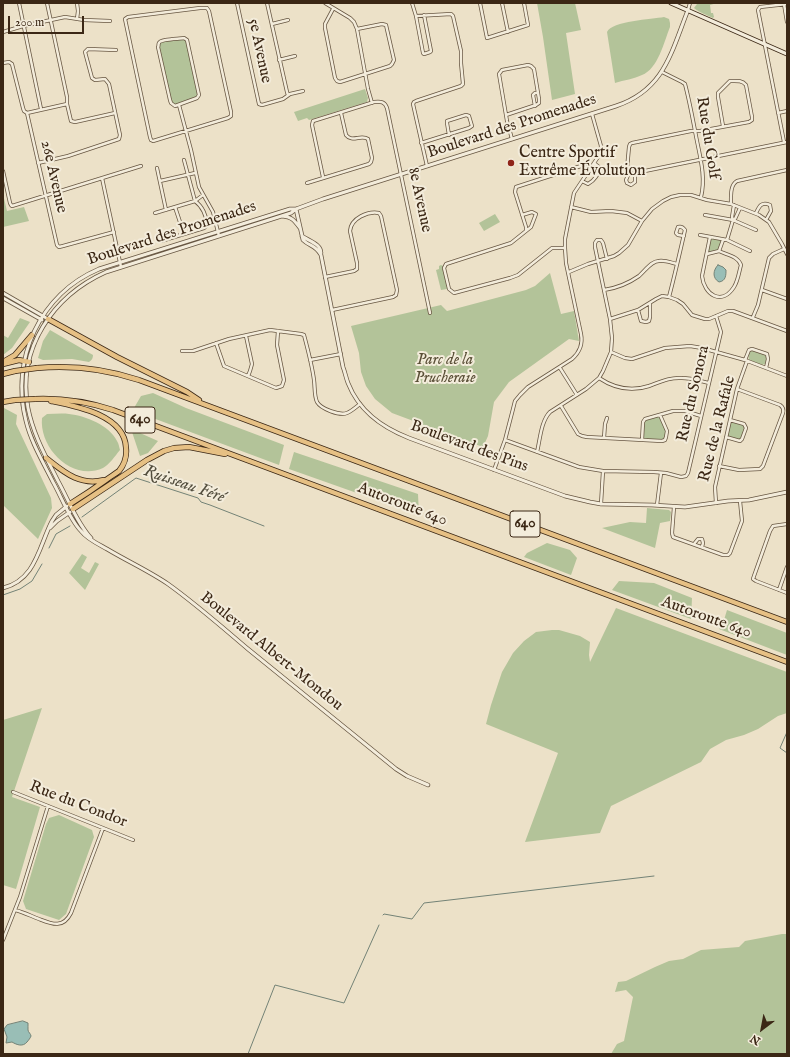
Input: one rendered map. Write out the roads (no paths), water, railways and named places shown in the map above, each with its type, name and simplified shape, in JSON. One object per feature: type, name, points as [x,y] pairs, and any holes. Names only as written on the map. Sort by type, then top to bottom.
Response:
[{"type":"highway","points":[[46,320],[187,392],[209,406]]},
{"type":"highway","points":[[3,363],[15,355],[32,335]]},
{"type":"highway","points":[[3,363],[17,360],[27,361]]},
{"type":"highway","name":"Autoroute 640","points":[[3,374],[37,368],[71,367],[112,372],[145,382],[787,622]]},
{"type":"highway","points":[[35,399],[68,404],[105,418],[119,429],[126,442],[126,456],[120,469],[68,506]]},
{"type":"highway","name":"Autoroute 640","points":[[3,402],[15,400],[55,399],[73,401],[105,408],[787,662]]},
{"type":"highway","points":[[71,511],[150,458],[167,450],[182,447],[192,448],[241,458]]},
{"type":"highway","points":[[46,458],[62,471],[77,479],[94,482],[108,479]]},
{"type":"main road","points":[[671,3],[787,54]]},
{"type":"street","points":[[19,3],[41,109]]},
{"type":"street","points":[[47,3],[67,97],[70,120],[73,122],[115,113]]},
{"type":"street","points":[[76,3],[78,12],[77,19]]},
{"type":"street","name":"5e Avenue","points":[[236,3],[259,104],[262,106],[283,99],[288,95]]},
{"type":"street","points":[[267,3],[288,95],[303,91]]},
{"type":"street","points":[[323,178],[312,125],[313,121],[372,103],[357,29],[354,22],[325,3]]},
{"type":"street","points":[[412,3],[424,54],[431,51],[424,15]]},
{"type":"street","points":[[480,3],[487,38],[528,25],[524,3]]},
{"type":"street","points":[[502,3],[508,32]]},
{"type":"street","points":[[688,10],[690,3]]},
{"type":"street","points":[[629,173],[785,142],[764,44],[758,8],[785,4],[787,22]]},
{"type":"street","points":[[200,8],[207,8],[209,11],[231,116],[186,131],[154,141],[151,140],[125,22],[125,19],[128,17],[200,8]]},
{"type":"street","points":[[334,9],[325,24],[325,28],[335,78],[337,81],[340,82],[390,66],[394,60],[386,25],[382,24],[357,29]]},
{"type":"street","name":"Boulevard des Promenades","points":[[71,511],[33,443],[26,424],[22,392],[32,335],[41,317],[59,296],[71,285],[93,271],[120,262],[280,216],[296,209],[402,174],[623,104],[650,86],[662,72],[688,10]]},
{"type":"street","points":[[416,16],[451,14],[453,16],[461,51],[461,66],[464,82],[461,86],[416,101],[413,104],[427,166]]},
{"type":"street","points":[[3,32],[65,17],[110,21]]},
{"type":"street","points":[[272,24],[288,20]]},
{"type":"street","points":[[184,38],[187,40],[199,95],[197,98],[179,105],[175,106],[171,103],[158,47],[159,43],[163,40],[184,38]]},
{"type":"street","points":[[38,163],[60,158],[118,139],[120,135],[109,84],[105,79],[95,80],[92,78],[85,52],[88,49],[116,50]]},
{"type":"street","points":[[279,60],[295,56]]},
{"type":"street","name":"26e Avenue","points":[[3,63],[9,62],[12,64],[24,110],[27,113],[55,242],[58,246],[64,246],[114,232]]},
{"type":"street","points":[[506,115],[535,106],[540,101],[534,70],[531,66],[528,65],[499,72],[506,115],[512,139]]},
{"type":"street","name":"Rue du Golf","points":[[662,72],[685,85],[701,159],[703,182],[700,197]]},
{"type":"street","points":[[635,173],[635,182],[631,185],[627,183],[626,180],[629,173],[627,170],[630,144],[684,132],[700,131],[750,122],[752,120],[752,116],[746,85],[744,82],[730,81],[718,93],[723,126]]},
{"type":"street","points":[[535,106],[533,96],[538,92]]},
{"type":"street","name":"8e Avenue","points":[[372,103],[380,101],[384,102],[388,108],[430,312]]},
{"type":"street","points":[[27,113],[67,104]]},
{"type":"street","points":[[179,105],[199,187],[203,196],[214,212],[218,234]]},
{"type":"street","points":[[778,113],[787,111]]},
{"type":"street","points":[[307,183],[369,164],[371,162],[372,158],[368,139],[364,136],[350,139],[348,138],[341,113]]},
{"type":"street","points":[[494,470],[505,440],[515,401],[528,387],[560,368],[575,356],[582,344],[566,263],[565,239],[574,193],[600,154],[601,146],[592,114]]},
{"type":"street","points":[[421,143],[449,135],[469,128],[472,126],[470,116],[466,115],[447,121],[449,135]]},
{"type":"street","points":[[161,241],[206,227],[207,225],[204,212],[195,201],[184,160]]},
{"type":"street","points":[[582,181],[588,184],[600,170],[600,167],[594,163]]},
{"type":"street","points":[[3,171],[11,206],[141,166]]},
{"type":"street","points":[[526,231],[515,192],[516,187],[581,166],[590,168]]},
{"type":"street","points":[[157,168],[166,210]]},
{"type":"street","points":[[733,220],[732,186],[734,182],[787,170]]},
{"type":"street","points":[[160,181],[196,173]]},
{"type":"street","points":[[102,178],[121,266]]},
{"type":"street","points":[[569,272],[607,259],[619,253],[628,245],[642,221],[655,206],[671,197],[680,195],[700,197],[756,213],[766,220],[783,243],[787,254]]},
{"type":"street","points":[[156,213],[195,201],[203,196]]},
{"type":"street","points":[[756,213],[760,205],[763,203],[770,205],[771,211],[766,220]]},
{"type":"street","points":[[175,207],[184,234]]},
{"type":"street","points":[[572,207],[591,212],[611,211],[627,213],[642,221]]},
{"type":"street","points":[[719,252],[740,208]]},
{"type":"street","name":"Boulevard des Promenades","points":[[68,506],[35,432],[28,407],[26,387],[27,361],[39,332],[46,320],[78,287],[96,276],[121,266],[290,209],[296,209]]},
{"type":"street","points":[[296,209],[301,229]]},
{"type":"street","points":[[325,277],[354,271],[357,269],[350,226],[356,218],[376,212],[379,213],[381,216],[397,290],[396,294],[393,297],[332,310]]},
{"type":"street","points":[[522,215],[532,212],[536,214],[536,217],[531,227],[511,243],[446,264],[444,268],[449,289],[454,293],[510,278],[518,275],[552,248],[565,248]]},
{"type":"street","points":[[705,215],[733,220],[756,230]]},
{"type":"street","points":[[280,216],[291,218],[301,229]]},
{"type":"street","name":"Boulevard des Pins","points":[[301,229],[302,236],[319,247],[321,250],[325,277],[348,383],[360,404],[370,416],[389,430],[565,496],[601,504],[691,507],[728,501],[749,500],[787,492]]},
{"type":"street","points":[[700,235],[725,240],[750,251]]},
{"type":"street","points":[[669,297],[684,236]]},
{"type":"street","points":[[707,254],[719,252],[737,258],[741,265],[734,287],[731,291],[722,296],[710,294],[704,286],[702,276],[710,237]]},
{"type":"street","points":[[537,452],[546,416],[586,389],[599,378],[611,352],[612,338],[610,319],[595,247],[597,240],[601,240],[603,243],[607,259]]},
{"type":"street","points":[[753,318],[762,290],[769,258],[773,254],[784,249]]},
{"type":"street","points":[[604,290],[630,282],[652,263],[661,260],[677,264]]},
{"type":"street","points":[[762,290],[787,299]]},
{"type":"street","points":[[3,292],[46,320]]},
{"type":"street","points":[[610,319],[638,310],[650,304],[659,297],[669,297],[683,304],[692,315],[697,317],[709,319],[728,311],[733,311],[787,331]]},
{"type":"street","points":[[3,298],[41,317]]},
{"type":"street","points":[[638,310],[641,321],[649,321],[650,304]]},
{"type":"street","name":"Rue du Sonora","points":[[661,473],[681,477],[686,476],[688,473],[722,332],[716,316]]},
{"type":"street","points":[[182,351],[193,351],[216,342],[270,330],[301,334],[304,335],[315,387],[315,397],[319,404],[335,413],[341,414],[347,413],[360,404]]},
{"type":"street","points":[[216,342],[224,366],[276,388],[282,386],[284,380],[277,345],[278,331]]},
{"type":"street","points":[[246,336],[252,364],[248,376]]},
{"type":"street","points":[[611,352],[625,358],[632,358],[665,348],[678,346],[696,347],[717,351],[787,376]]},
{"type":"street","points":[[746,361],[750,350],[761,351],[767,354],[768,357],[766,368]]},
{"type":"street","points":[[310,360],[341,354]]},
{"type":"street","name":"Rue de la Rafale","points":[[716,503],[715,487],[719,466],[737,389],[746,361]]},
{"type":"street","points":[[560,368],[577,395]]},
{"type":"street","points":[[599,378],[609,384],[625,389],[648,387],[660,382],[682,378],[709,383]]},
{"type":"street","points":[[719,466],[745,470],[762,468],[784,410],[780,405],[737,389]]},
{"type":"street","points":[[561,406],[576,431],[580,435],[587,437],[662,441],[665,440],[667,431],[660,415]]},
{"type":"street","points":[[642,440],[644,420],[673,411],[701,416]]},
{"type":"street","points":[[604,438],[607,418]]},
{"type":"street","points":[[726,437],[740,441],[746,428],[744,424],[730,420]]},
{"type":"street","points":[[505,440],[579,467],[603,471],[661,473],[657,505]]},
{"type":"street","points":[[601,504],[603,471]]},
{"type":"street","points":[[674,507],[673,536],[726,556],[730,553],[742,521],[740,501]]},
{"type":"street","points":[[3,588],[17,582],[29,572],[36,561],[53,519],[68,506]]},
{"type":"street","points":[[48,531],[56,522],[71,511]]},
{"type":"street","name":"Boulevard Albert-Mondou","points":[[71,511],[95,542],[167,583],[396,769],[407,776],[428,785]]},
{"type":"street","points":[[787,524],[774,526],[770,531],[754,576],[756,581],[787,593]]},
{"type":"street","points":[[694,544],[698,539],[702,539],[704,543],[702,547]]},
{"type":"street","points":[[779,590],[787,566]]},
{"type":"street","name":"Rue du Condor","points":[[13,792],[133,840]]},
{"type":"street","points":[[3,940],[15,910],[48,806]]},
{"type":"street","points":[[15,910],[55,924],[60,924],[67,919],[71,913],[103,828]]},
{"type":"water","points":[[718,265],[726,270],[726,276],[719,282],[714,276],[715,269]]},
{"type":"water","points":[[23,1021],[28,1023],[28,1031],[31,1034],[28,1041],[22,1045],[12,1042],[6,1043],[7,1037],[4,1029],[7,1025]]},
{"type":"waterway","name":"Ruisseau Féré","points":[[82,517],[136,478],[198,498],[201,502],[264,526]]},
{"type":"waterway","name":"Ruisseau Féré","points":[[49,548],[56,534],[70,526]]},
{"type":"waterway","name":"Ruisseau Féré","points":[[3,595],[20,589],[32,581],[42,564]]},
{"type":"waterway","points":[[787,732],[780,748],[787,753]]},
{"type":"waterway","points":[[383,915],[412,919],[424,903],[654,876]]},
{"type":"waterway","points":[[248,1054],[275,985],[344,1003],[379,925]]},
{"type":"place","name":"Centre Sportif Extrême Évolution","points":[[511,163]]},
{"type":"park label","name":"Parc de la Prucheraie","points":[[445,370]]}]
